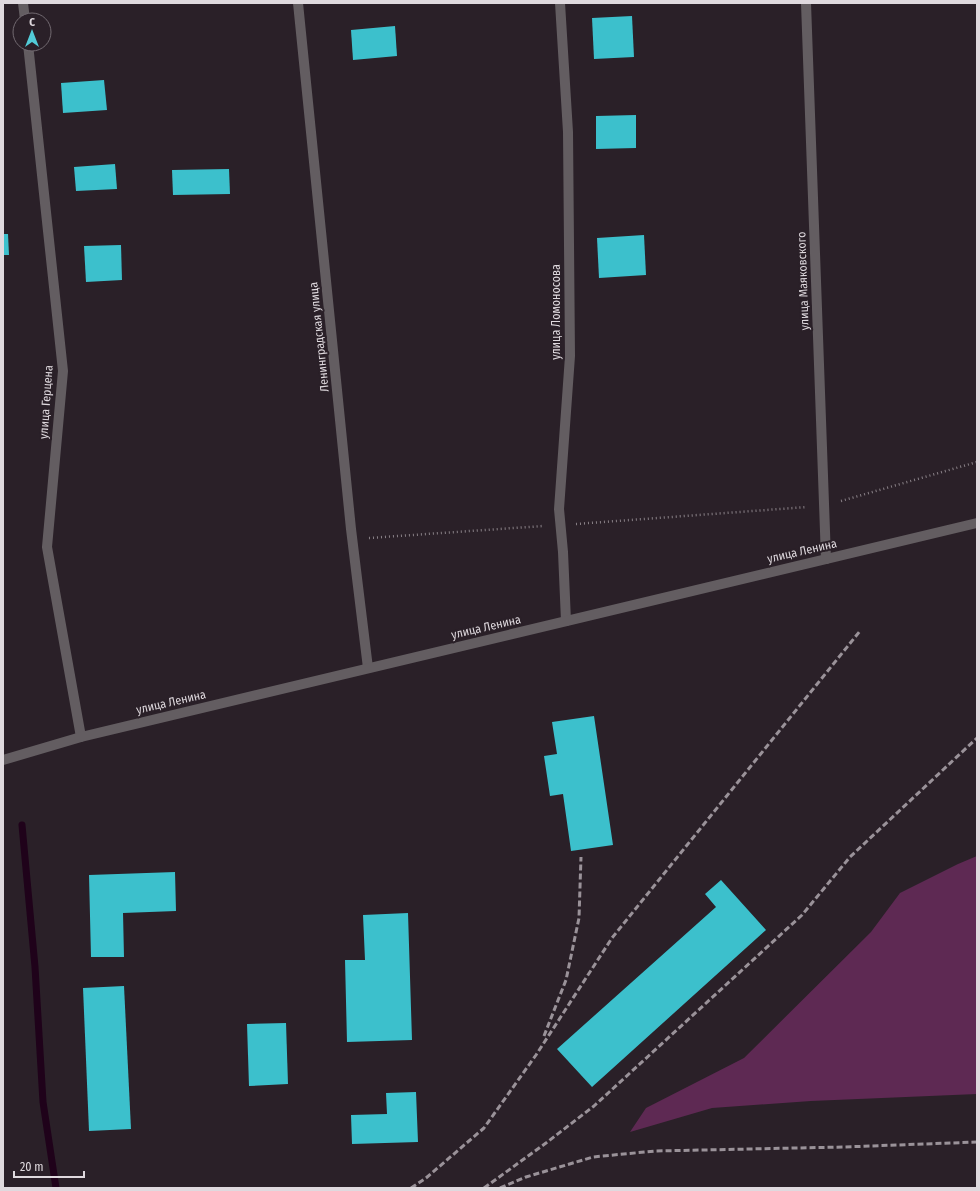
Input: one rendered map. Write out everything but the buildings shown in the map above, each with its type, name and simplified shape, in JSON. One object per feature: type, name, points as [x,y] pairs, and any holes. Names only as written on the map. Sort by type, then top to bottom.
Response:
[{"type":"street","name":"Ленинградская улица","points":[[298,3],[352,539],[368,668]]},
{"type":"street","name":"улица Ломоносова","points":[[560,3],[568,132],[570,356],[559,509],[563,552],[566,621]]},
{"type":"street","name":"улица Маяковского","points":[[806,3],[826,559]]},
{"type":"street","name":"улица Герцена","points":[[29,52],[63,371],[47,547],[82,737]]},
{"type":"street","name":"улица Ленина","points":[[3,760],[82,737],[977,523]]},
{"type":"path","points":[[352,539],[825,506],[977,462]]},
{"type":"shaded area","points":[[977,856],[977,1094],[811,1101],[712,1108],[630,1132],[646,1108],[744,1058],[871,932],[900,893]]},
{"type":"waterway","points":[[22,825],[35,967],[43,1102],[56,1188]]},
{"type":"railway","points":[[411,1188],[426,1178],[484,1128],[536,1055],[612,938],[860,631]]},
{"type":"railway","points":[[484,1188],[594,1106],[802,915],[850,857],[977,738]]},
{"type":"railway","points":[[544,1036],[566,980],[579,918],[581,857]]},
{"type":"railway","points":[[500,1188],[526,1177],[593,1157],[655,1151],[844,1147],[977,1142]]}]
